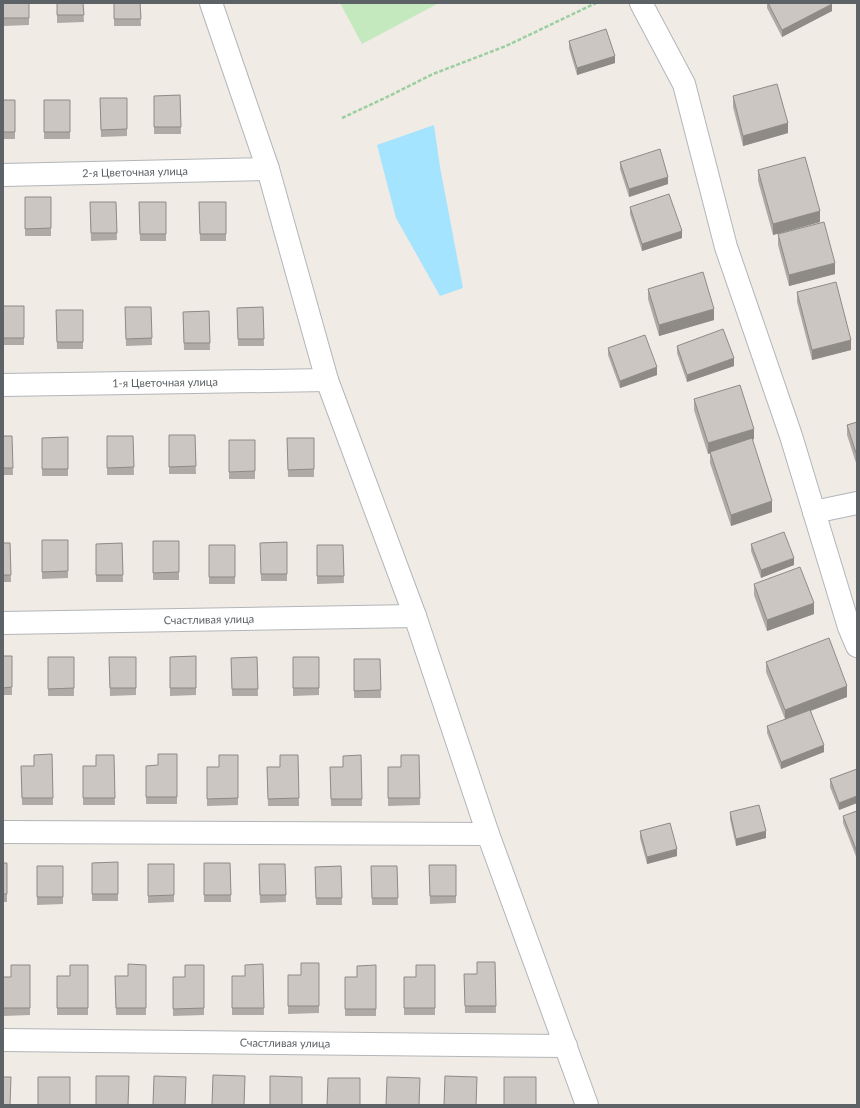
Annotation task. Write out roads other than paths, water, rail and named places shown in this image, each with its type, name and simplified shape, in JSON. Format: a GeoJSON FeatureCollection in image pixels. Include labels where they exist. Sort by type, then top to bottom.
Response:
{"type":"FeatureCollection","features":[{"type":"Feature","properties":{"kind":"street"},"geometry":{"type":"LineString","coordinates":[[211,3],[268,169],[328,380],[415,616],[488,834],[587,1105]]}},
{"type":"Feature","properties":{"kind":"street"},"geometry":{"type":"LineString","coordinates":[[641,3],[684,84],[726,247],[791,436],[849,627],[857,646]]}},
{"type":"Feature","properties":{"kind":"street","name":"2-я Цветочная улица"},"geometry":{"type":"LineString","coordinates":[[3,175],[268,169]]}},
{"type":"Feature","properties":{"kind":"street","name":"1-я Цветочная улица"},"geometry":{"type":"LineString","coordinates":[[3,385],[328,380]]}},
{"type":"Feature","properties":{"kind":"street"},"geometry":{"type":"LineString","coordinates":[[814,512],[857,503]]}},
{"type":"Feature","properties":{"kind":"street","name":"Счастливая улица"},"geometry":{"type":"LineString","coordinates":[[3,623],[415,616]]}},
{"type":"Feature","properties":{"kind":"street"},"geometry":{"type":"LineString","coordinates":[[3,832],[488,834]]}},
{"type":"Feature","properties":{"kind":"street","name":"Счастливая улица"},"geometry":{"type":"LineString","coordinates":[[3,1040],[566,1046]]}},
{"type":"Feature","properties":{"kind":"water"},"geometry":{"type":"Polygon","coordinates":[[[434,125],[440,167],[463,288],[440,296],[396,218],[377,145],[434,125]]]}}]}
